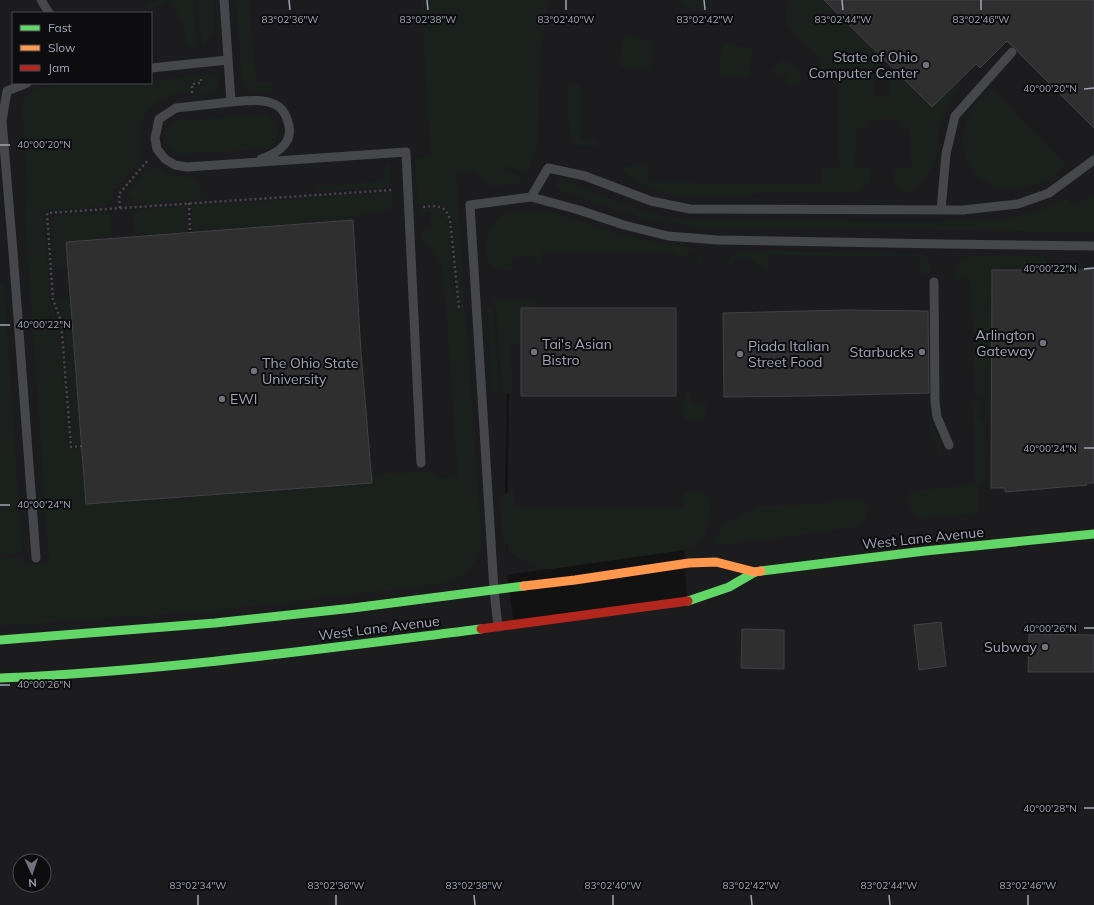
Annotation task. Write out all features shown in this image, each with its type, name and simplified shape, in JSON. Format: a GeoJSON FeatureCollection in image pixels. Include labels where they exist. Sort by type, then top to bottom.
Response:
{"type":"FeatureCollection","features":[{"type":"Feature","properties":{"kind":"main road","name":"West Lane Avenue"},"geometry":{"type":"LineString","coordinates":[[0,640],[215,623],[353,608],[575,580],[689,563],[716,562],[754,572],[1094,534]]}},
{"type":"Feature","properties":{"kind":"main road","name":"West Lane Avenue"},"geometry":{"type":"LineString","coordinates":[[0,678],[46,676],[222,661],[688,602],[729,587],[754,572]]}},
{"type":"Feature","properties":{"kind":"lane"},"geometry":{"type":"LineString","coordinates":[[41,0],[48,12]]}},
{"type":"Feature","properties":{"kind":"lane"},"geometry":{"type":"LineString","coordinates":[[224,0],[231,102]]}},
{"type":"Feature","properties":{"kind":"lane"},"geometry":{"type":"LineString","coordinates":[[941,210],[946,154],[954,116],[1012,52]]}},
{"type":"Feature","properties":{"kind":"lane"},"geometry":{"type":"LineString","coordinates":[[152,68],[228,60]]}},
{"type":"Feature","properties":{"kind":"lane"},"geometry":{"type":"LineString","coordinates":[[24,84],[7,90],[2,121],[36,558]]}},
{"type":"Feature","properties":{"kind":"lane"},"geometry":{"type":"LineString","coordinates":[[251,163],[268,157],[280,150],[288,140],[290,131],[289,122],[284,112],[277,106],[265,102],[247,101],[176,108],[159,120],[155,138],[157,149],[165,159],[175,165],[187,167],[251,163],[406,152],[421,463]]}},
{"type":"Feature","properties":{"kind":"lane"},"geometry":{"type":"LineString","coordinates":[[531,197],[548,168],[585,176],[651,201],[690,209],[963,210],[1018,204],[1049,193],[1094,160]]}},
{"type":"Feature","properties":{"kind":"lane"},"geometry":{"type":"LineString","coordinates":[[498,627],[494,590],[470,205],[531,197],[579,210],[624,225],[668,236],[725,240],[1094,246]]}},
{"type":"Feature","properties":{"kind":"lane"},"geometry":{"type":"LineString","coordinates":[[934,282],[935,402],[937,417],[949,445]]}},
{"type":"Feature","properties":{"kind":"path"},"geometry":{"type":"LineString","coordinates":[[82,446],[71,447],[61,321],[53,299],[47,213],[392,190]]}},
{"type":"Feature","properties":{"kind":"path"},"geometry":{"type":"LineString","coordinates":[[189,203],[190,232]]}},
{"type":"Feature","properties":{"kind":"path"},"geometry":{"type":"LineString","coordinates":[[418,207],[442,207],[448,212],[459,307],[464,306]]}},
{"type":"Feature","properties":{"kind":"shaded area","name":"The Ohio State University"},"geometry":{"type":"Polygon","coordinates":[[[0,0],[1094,0],[1094,905],[0,905],[0,0]],[[510,308],[505,482],[507,553],[510,308]],[[684,550],[507,575],[514,625],[687,602],[684,550]]]}},
{"type":"Feature","properties":{"kind":"shaded area"},"geometry":{"type":"Polygon","coordinates":[[[157,0],[168,0],[146,12],[137,12],[157,0]]]}},
{"type":"Feature","properties":{"kind":"shaded area"},"geometry":{"type":"Polygon","coordinates":[[[171,0],[193,0],[196,47],[187,46],[185,43],[184,24],[171,0]]]}},
{"type":"Feature","properties":{"kind":"shaded area"},"geometry":{"type":"Polygon","coordinates":[[[198,0],[213,0],[213,30],[211,35],[202,45],[201,41],[198,0]]]}},
{"type":"Feature","properties":{"kind":"shaded area"},"geometry":{"type":"Polygon","coordinates":[[[236,0],[249,0],[256,82],[272,82],[273,88],[271,91],[250,91],[242,82],[236,0]]]}},
{"type":"Feature","properties":{"kind":"shaded area"},"geometry":{"type":"Polygon","coordinates":[[[421,0],[548,0],[540,62],[538,142],[527,174],[506,166],[504,171],[524,178],[515,185],[495,186],[487,185],[482,181],[477,170],[456,172],[465,303],[460,304],[452,220],[449,212],[442,206],[423,206],[418,204],[415,158],[431,157],[421,0]]]}},
{"type":"Feature","properties":{"kind":"shaded area"},"geometry":{"type":"Polygon","coordinates":[[[682,0],[714,0],[711,11],[708,13],[683,6],[681,3],[682,0]]]}},
{"type":"Feature","properties":{"kind":"shaded area"},"geometry":{"type":"Polygon","coordinates":[[[790,0],[835,0],[830,6],[886,61],[874,74],[874,97],[889,97],[889,79],[897,73],[932,107],[958,81],[961,84],[948,106],[938,132],[935,162],[922,182],[908,193],[899,191],[895,183],[893,176],[895,171],[898,169],[911,168],[910,129],[901,128],[898,119],[867,119],[867,125],[863,128],[856,128],[855,168],[870,168],[871,173],[867,186],[857,193],[769,193],[722,197],[689,197],[665,193],[645,186],[628,176],[623,169],[625,166],[647,165],[648,182],[821,184],[821,171],[823,169],[839,168],[838,80],[825,80],[817,56],[794,33],[787,23],[786,18],[790,0]]]}},
{"type":"Feature","properties":{"kind":"shaded area"},"geometry":{"type":"Polygon","coordinates":[[[625,36],[650,40],[653,42],[651,66],[649,68],[621,67],[622,40],[625,36]]]}},
{"type":"Feature","properties":{"kind":"shaded area"},"geometry":{"type":"Polygon","coordinates":[[[725,44],[749,47],[752,49],[750,74],[748,76],[722,75],[719,73],[722,47],[725,44]]]}},
{"type":"Feature","properties":{"kind":"shaded area"},"geometry":{"type":"Polygon","coordinates":[[[783,60],[794,65],[799,70],[801,77],[800,84],[786,84],[787,75],[772,73],[772,70],[783,60]]]}},
{"type":"Feature","properties":{"kind":"shaded area"},"geometry":{"type":"Polygon","coordinates":[[[215,75],[219,77],[219,83],[215,91],[209,94],[195,96],[194,87],[204,86],[205,76],[215,75]]]}},
{"type":"Feature","properties":{"kind":"shaded area"},"geometry":{"type":"Polygon","coordinates":[[[198,76],[199,81],[190,82],[190,92],[164,98],[157,102],[146,114],[142,122],[140,132],[140,160],[112,193],[113,198],[108,201],[108,204],[105,204],[105,206],[44,211],[50,300],[59,322],[68,450],[82,449],[86,504],[372,483],[372,475],[427,471],[434,473],[439,478],[458,477],[443,269],[434,254],[422,242],[421,231],[431,229],[430,212],[419,213],[419,210],[437,208],[446,213],[448,218],[457,308],[465,308],[481,538],[479,553],[476,559],[472,566],[461,575],[440,584],[211,611],[0,626],[0,559],[23,557],[23,565],[49,563],[25,215],[28,188],[22,109],[24,100],[31,91],[43,87],[89,84],[152,84],[152,80],[198,76]]]}},
{"type":"Feature","properties":{"kind":"shaded area"},"geometry":{"type":"Polygon","coordinates":[[[570,84],[580,84],[581,139],[595,140],[599,143],[597,146],[575,146],[573,144],[569,122],[568,104],[568,88],[570,84]]]}},
{"type":"Feature","properties":{"kind":"shaded area"},"geometry":{"type":"Polygon","coordinates":[[[993,90],[1066,165],[1052,177],[1033,185],[1012,189],[996,188],[979,177],[967,162],[962,142],[967,120],[977,103],[993,90]]]}},
{"type":"Feature","properties":{"kind":"shaded area"},"geometry":{"type":"Polygon","coordinates":[[[261,115],[269,118],[276,124],[278,133],[275,142],[264,149],[180,154],[172,150],[166,141],[167,131],[170,126],[174,122],[180,120],[261,115]]]}},
{"type":"Feature","properties":{"kind":"shaded area"},"geometry":{"type":"Polygon","coordinates":[[[389,163],[390,187],[315,192],[315,186],[385,181],[385,166],[389,163]]]}},
{"type":"Feature","properties":{"kind":"shaded area"},"geometry":{"type":"Polygon","coordinates":[[[156,166],[173,176],[195,179],[200,184],[201,194],[208,193],[208,199],[137,204],[134,199],[132,200],[131,197],[129,197],[128,192],[147,168],[153,170],[156,166]]]}},
{"type":"Feature","properties":{"kind":"shaded area"},"geometry":{"type":"Polygon","coordinates":[[[560,179],[651,214],[688,220],[899,222],[988,221],[1021,216],[1042,210],[1067,198],[1071,204],[1094,195],[1094,232],[702,227],[663,222],[619,211],[558,189],[556,186],[557,181],[560,179]]]}},
{"type":"Feature","properties":{"kind":"shaded area"},"geometry":{"type":"Polygon","coordinates":[[[391,192],[392,207],[389,210],[353,216],[353,220],[193,232],[192,206],[391,192]]]}},
{"type":"Feature","properties":{"kind":"shaded area"},"geometry":{"type":"Polygon","coordinates":[[[186,206],[188,232],[134,236],[133,215],[138,212],[138,210],[186,206]]]}},
{"type":"Feature","properties":{"kind":"shaded area"},"geometry":{"type":"Polygon","coordinates":[[[535,211],[558,214],[612,232],[639,239],[689,247],[695,249],[700,254],[703,263],[698,268],[697,253],[693,250],[689,250],[689,254],[679,257],[671,252],[542,251],[541,266],[539,267],[537,266],[537,257],[515,257],[509,263],[516,269],[501,270],[493,267],[488,259],[486,245],[489,230],[493,224],[506,214],[535,211]]]}},
{"type":"Feature","properties":{"kind":"shaded area"},"geometry":{"type":"Polygon","coordinates":[[[106,212],[106,215],[111,217],[112,238],[66,242],[68,266],[53,267],[50,221],[53,221],[55,216],[106,212]]]}},
{"type":"Feature","properties":{"kind":"shaded area"},"geometry":{"type":"Polygon","coordinates":[[[739,250],[919,254],[928,259],[931,269],[927,274],[922,275],[920,273],[920,257],[769,255],[768,270],[765,270],[748,257],[736,258],[731,265],[737,271],[730,267],[729,261],[732,255],[739,250]]]}},
{"type":"Feature","properties":{"kind":"shaded area"},"geometry":{"type":"Polygon","coordinates":[[[969,256],[1042,256],[1045,258],[1046,267],[1094,268],[1094,270],[992,270],[991,417],[985,416],[985,397],[974,395],[972,289],[967,276],[957,282],[955,275],[956,268],[960,261],[969,256]]]}},
{"type":"Feature","properties":{"kind":"shaded area"},"geometry":{"type":"Polygon","coordinates":[[[0,285],[4,285],[22,552],[0,554],[0,285]]]}},
{"type":"Feature","properties":{"kind":"shaded area"},"geometry":{"type":"Polygon","coordinates":[[[70,298],[82,444],[73,444],[64,321],[56,299],[70,298]]]}},
{"type":"Feature","properties":{"kind":"shaded area"},"geometry":{"type":"Polygon","coordinates":[[[493,299],[535,300],[535,308],[521,308],[521,343],[511,343],[512,394],[502,394],[496,303],[489,302],[493,299]]]}},
{"type":"Feature","properties":{"kind":"shaded area"},"geometry":{"type":"Polygon","coordinates":[[[493,307],[499,393],[493,393],[487,308],[493,307]]]}},
{"type":"Feature","properties":{"kind":"shaded area"},"geometry":{"type":"Polygon","coordinates":[[[685,391],[691,392],[691,403],[706,403],[705,417],[697,420],[684,419],[685,391]]]}},
{"type":"Feature","properties":{"kind":"shaded area"},"geometry":{"type":"Polygon","coordinates":[[[979,401],[980,419],[984,423],[985,483],[979,484],[979,513],[925,519],[916,516],[911,511],[908,503],[909,494],[912,491],[975,485],[973,402],[979,401]]]}},
{"type":"Feature","properties":{"kind":"shaded area"},"geometry":{"type":"Polygon","coordinates":[[[931,422],[940,440],[941,457],[938,458],[937,443],[928,424],[931,422]]]}},
{"type":"Feature","properties":{"kind":"shaded area"},"geometry":{"type":"Polygon","coordinates":[[[514,490],[515,506],[684,507],[685,493],[691,491],[702,492],[707,494],[709,499],[709,520],[704,539],[696,546],[684,550],[551,569],[536,567],[523,561],[511,552],[504,539],[501,524],[500,498],[504,494],[514,490]]]}},
{"type":"Feature","properties":{"kind":"shaded area"},"geometry":{"type":"Polygon","coordinates":[[[859,499],[863,500],[867,505],[867,514],[864,521],[854,528],[716,546],[714,544],[723,522],[729,521],[746,511],[758,510],[758,506],[802,505],[859,499]]]}},
{"type":"Feature","properties":{"kind":"building","name":"State of Ohio Computer Center"},"geometry":{"type":"Polygon","coordinates":[[[824,0],[1094,0],[1094,128],[1018,52],[1016,48],[1007,41],[980,68],[976,64],[932,107],[824,0]]]}},
{"type":"Feature","properties":{"kind":"building","name":"EWI"},"geometry":{"type":"Polygon","coordinates":[[[353,220],[361,353],[372,483],[86,504],[66,242],[353,220]]]}},
{"type":"Feature","properties":{"kind":"building","name":"Arlington Gateway"},"geometry":{"type":"Polygon","coordinates":[[[992,270],[1094,270],[1094,483],[1086,483],[1087,485],[1005,492],[1005,488],[991,488],[992,270]]]}},
{"type":"Feature","properties":{"kind":"building"},"geometry":{"type":"Polygon","coordinates":[[[521,308],[676,308],[676,396],[521,396],[521,308]]]}},
{"type":"Feature","properties":{"kind":"building"},"geometry":{"type":"Polygon","coordinates":[[[847,310],[928,311],[929,393],[724,397],[723,313],[847,310]]]}},
{"type":"Feature","properties":{"kind":"building"},"geometry":{"type":"Polygon","coordinates":[[[941,622],[946,666],[919,670],[914,625],[941,622]]]}},
{"type":"Feature","properties":{"kind":"building"},"geometry":{"type":"Polygon","coordinates":[[[742,629],[784,630],[784,669],[741,668],[742,629]]]}},
{"type":"Feature","properties":{"kind":"building"},"geometry":{"type":"Polygon","coordinates":[[[1029,634],[1094,635],[1094,672],[1028,672],[1029,634]]]}},
{"type":"Feature","properties":{"kind":"traffic: fast"},"geometry":{"type":"LineString","coordinates":[[761,571],[925,551],[1094,534]]}},
{"type":"Feature","properties":{"kind":"traffic: fast"},"geometry":{"type":"LineString","coordinates":[[688,601],[729,587],[755,572]]}},
{"type":"Feature","properties":{"kind":"traffic: fast"},"geometry":{"type":"LineString","coordinates":[[0,640],[215,623],[353,608],[524,586]]}},
{"type":"Feature","properties":{"kind":"traffic: fast"},"geometry":{"type":"LineString","coordinates":[[0,678],[60,675],[181,665],[481,629]]}},
{"type":"Feature","properties":{"kind":"traffic: slow"},"geometry":{"type":"LineString","coordinates":[[524,586],[689,563],[716,562],[755,572],[761,571]]}},
{"type":"Feature","properties":{"kind":"traffic: jam"},"geometry":{"type":"LineString","coordinates":[[481,629],[688,601]]}},
{"type":"Feature","properties":{"kind":"place","name":"State of Ohio Computer Center"},"geometry":{"type":"Point","coordinates":[926,65]}},
{"type":"Feature","properties":{"kind":"place","name":"Arlington Gateway"},"geometry":{"type":"Point","coordinates":[1043,343]}},
{"type":"Feature","properties":{"kind":"place","name":"Tai's Asian Bistro"},"geometry":{"type":"Point","coordinates":[534,352]}},
{"type":"Feature","properties":{"kind":"place","name":"Starbucks"},"geometry":{"type":"Point","coordinates":[922,352]}},
{"type":"Feature","properties":{"kind":"place","name":"Piada Italian Street Food"},"geometry":{"type":"Point","coordinates":[740,354]}},
{"type":"Feature","properties":{"kind":"place","name":"The Ohio State University"},"geometry":{"type":"Point","coordinates":[254,371]}},
{"type":"Feature","properties":{"kind":"place","name":"EWI"},"geometry":{"type":"Point","coordinates":[222,399]}},
{"type":"Feature","properties":{"kind":"place","name":"Subway"},"geometry":{"type":"Point","coordinates":[1045,647]}}]}
